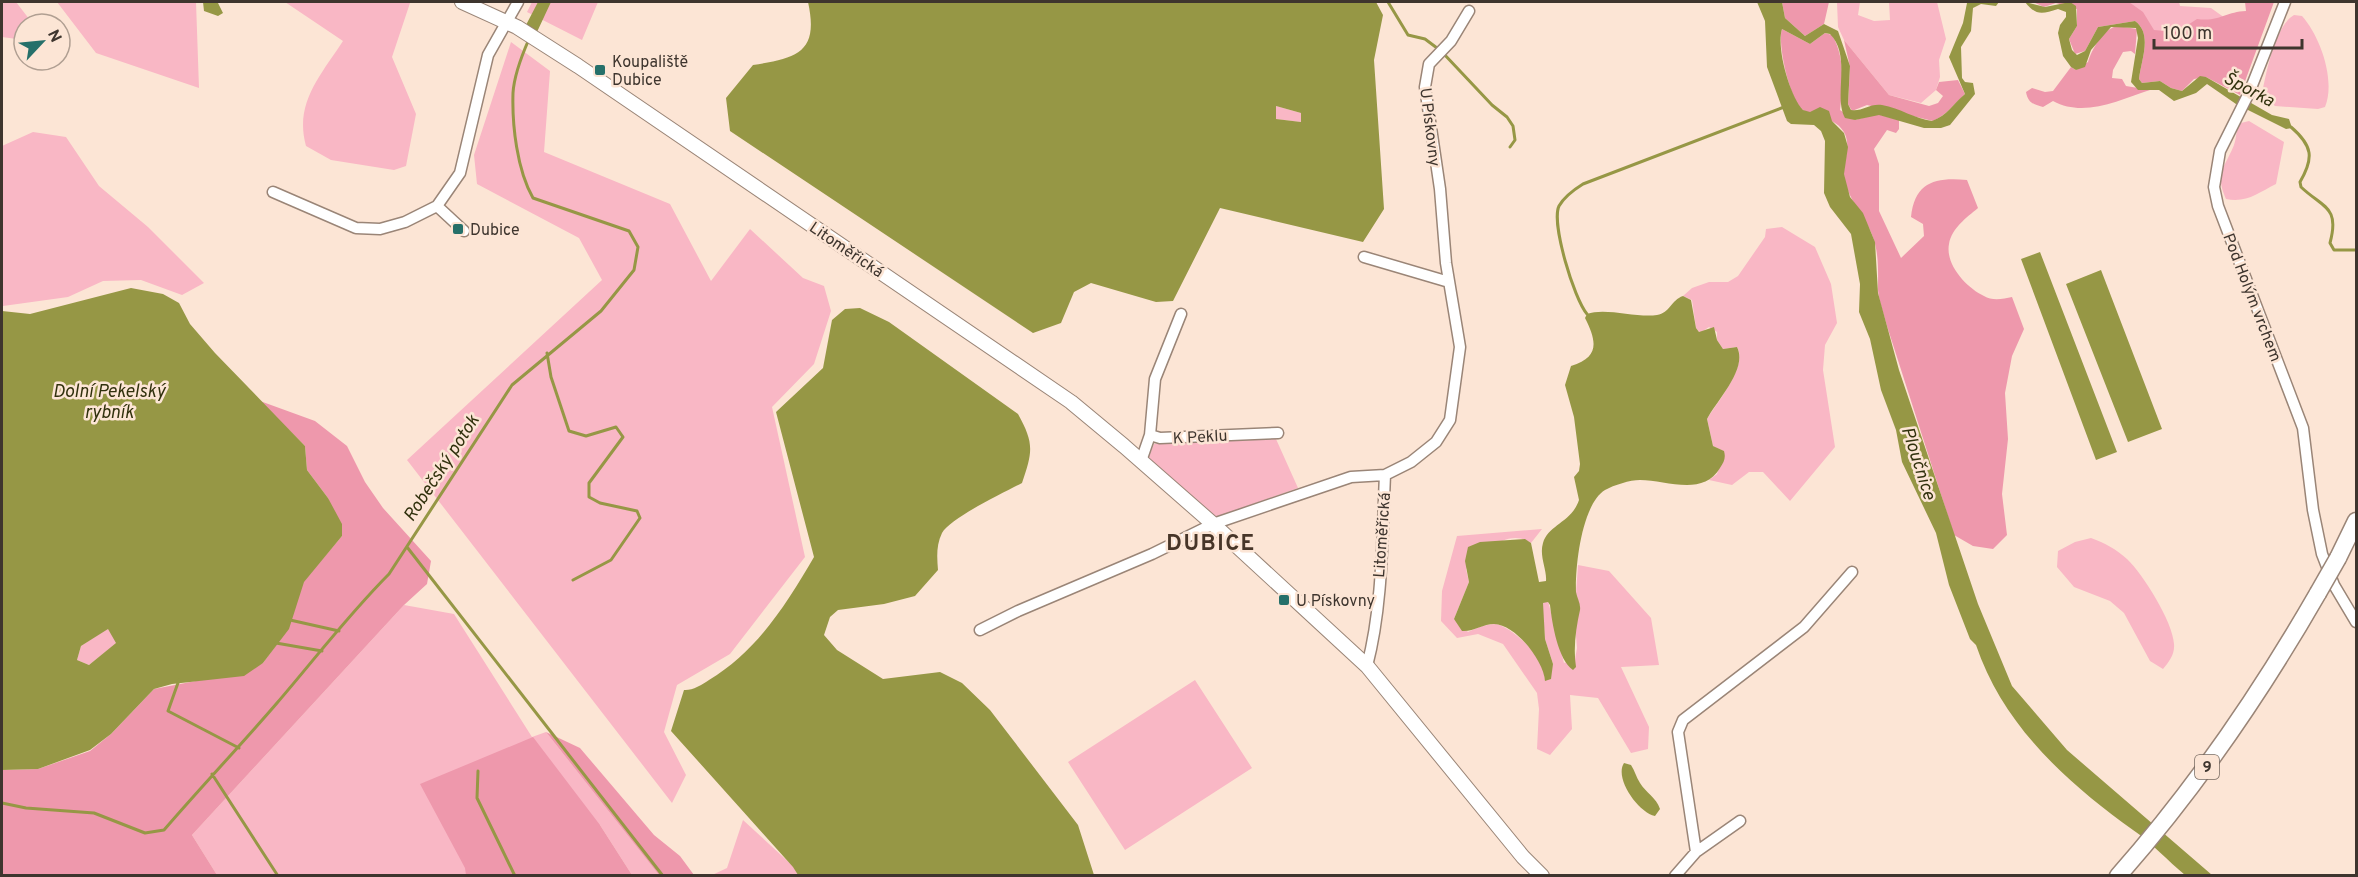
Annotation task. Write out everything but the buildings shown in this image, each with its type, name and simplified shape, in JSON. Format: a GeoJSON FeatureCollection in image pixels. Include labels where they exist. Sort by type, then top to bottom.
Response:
{"type":"FeatureCollection","features":[{"type":"Feature","properties":{"kind":"main road","name":"9"},"geometry":{"type":"LineString","coordinates":[[2118,876],[2218,753],[2285,650],[2356,521]]}},
{"type":"Feature","properties":{"kind":"street","name":"Litoměřická"},"geometry":{"type":"LineString","coordinates":[[462,2],[512,25],[544,44],[1071,402],[1213,524],[1367,666],[1523,857],[1542,876]]}},
{"type":"Feature","properties":{"kind":"street"},"geometry":{"type":"LineString","coordinates":[[273,192],[356,228],[380,229],[437,206],[460,173],[488,55],[512,25],[518,2]]}},
{"type":"Feature","properties":{"kind":"street","name":"Pod Holým vrchem"},"geometry":{"type":"LineString","coordinates":[[2285,2],[2217,164],[2214,187],[2218,206],[2303,428],[2312,501],[2322,554],[2334,585],[2356,622]]}},
{"type":"Feature","properties":{"kind":"street","name":"U Pískovny"},"geometry":{"type":"LineString","coordinates":[[1385,476],[1411,462],[1436,442],[1450,420],[1460,347],[1449,282],[1440,189],[1425,87],[1429,64],[1451,41],[1468,10]]}},
{"type":"Feature","properties":{"kind":"street"},"geometry":{"type":"LineString","coordinates":[[437,206],[464,231]]}},
{"type":"Feature","properties":{"kind":"street"},"geometry":{"type":"LineString","coordinates":[[1364,257],[1449,282]]}},
{"type":"Feature","properties":{"kind":"street"},"geometry":{"type":"LineString","coordinates":[[1150,435],[1155,379],[1181,314]]}},
{"type":"Feature","properties":{"kind":"street","name":"K Peklu"},"geometry":{"type":"LineString","coordinates":[[1141,461],[1150,435],[1160,438],[1278,433]]}},
{"type":"Feature","properties":{"kind":"street","name":"Litoměřická"},"geometry":{"type":"LineString","coordinates":[[980,630],[1018,610],[1152,554],[1213,524],[1351,477],[1385,476],[1382,549],[1372,649],[1367,666]]}},
{"type":"Feature","properties":{"kind":"street"},"geometry":{"type":"LineString","coordinates":[[1696,852],[1677,732],[1683,720],[1804,627],[1852,572]]}},
{"type":"Feature","properties":{"kind":"street"},"geometry":{"type":"LineString","coordinates":[[1675,876],[1696,852],[1740,821]]}},
{"type":"Feature","properties":{"kind":"shaded area"},"geometry":{"type":"Polygon","coordinates":[[[2,2],[16,2],[24,12],[12,12],[12,38],[2,37],[2,2]]]}},
{"type":"Feature","properties":{"kind":"shaded area"},"geometry":{"type":"Polygon","coordinates":[[[57,2],[196,2],[199,88],[96,53],[72,22],[72,12],[65,12],[57,2]]]}},
{"type":"Feature","properties":{"kind":"shaded area"},"geometry":{"type":"Polygon","coordinates":[[[285,2],[410,3],[392,57],[416,114],[406,166],[394,170],[331,160],[306,146],[303,131],[307,103],[318,78],[343,41],[285,2]]]}},
{"type":"Feature","properties":{"kind":"shaded area"},"geometry":{"type":"Polygon","coordinates":[[[532,2],[598,2],[582,40],[527,12],[532,2]]]}},
{"type":"Feature","properties":{"kind":"shaded area"},"geometry":{"type":"Polygon","coordinates":[[[1782,2],[1829,2],[1824,24],[1805,36],[1785,18],[1782,2]]]}},
{"type":"Feature","properties":{"kind":"shaded area"},"geometry":{"type":"Polygon","coordinates":[[[1837,2],[1860,2],[1858,15],[1874,21],[1890,20],[1889,2],[1937,2],[1946,39],[1939,60],[1940,77],[1936,90],[1921,103],[1889,95],[1844,40],[1838,27],[1837,2]]]}},
{"type":"Feature","properties":{"kind":"shaded area"},"geometry":{"type":"Polygon","coordinates":[[[2033,2],[2129,2],[2143,12],[2154,30],[2177,32],[2197,19],[2205,20],[2246,11],[2245,2],[2274,2],[2240,95],[2206,77],[2194,79],[2182,91],[2171,88],[2160,81],[2142,83],[2139,79],[2145,40],[2144,33],[2135,21],[2098,27],[2085,51],[2075,54],[2069,39],[2077,26],[2077,9],[2056,3],[2044,7],[2033,2]]]}},
{"type":"Feature","properties":{"kind":"shaded area"},"geometry":{"type":"Polygon","coordinates":[[[2130,2],[2179,2],[2180,6],[2211,8],[2225,18],[2168,49],[2137,18],[2130,2]]]}},
{"type":"Feature","properties":{"kind":"shaded area"},"geometry":{"type":"Polygon","coordinates":[[[2294,15],[2302,16],[2320,46],[2329,84],[2325,107],[2318,109],[2275,106],[2262,94],[2277,39],[2287,21],[2294,15]]]}},
{"type":"Feature","properties":{"kind":"shaded area"},"geometry":{"type":"Polygon","coordinates":[[[2117,26],[2137,29],[2135,54],[2131,51],[2123,52],[2113,70],[2112,78],[2122,79],[2126,86],[2150,90],[2089,108],[2065,106],[2053,101],[2043,107],[2030,101],[2026,92],[2032,88],[2045,92],[2053,91],[2071,67],[2076,70],[2088,62],[2092,51],[2103,35],[2117,26]]]}},
{"type":"Feature","properties":{"kind":"shaded area"},"geometry":{"type":"Polygon","coordinates":[[[1782,29],[1810,44],[1825,33],[1832,35],[1841,62],[1840,110],[1855,120],[1877,114],[1899,120],[1899,129],[1896,133],[1887,130],[1874,149],[1879,164],[1879,211],[1901,258],[1924,236],[1923,224],[1911,217],[1913,205],[1922,189],[1936,181],[1967,180],[1978,208],[1953,233],[1949,244],[1950,260],[1964,282],[1987,298],[2012,297],[2024,329],[2012,356],[2005,393],[2008,439],[2002,494],[2007,535],[1993,549],[1973,546],[1954,535],[1880,304],[1876,246],[1846,184],[1844,170],[1847,139],[1836,124],[1808,113],[1798,105],[1786,72],[1781,46],[1782,29]]]}},
{"type":"Feature","properties":{"kind":"shaded area"},"geometry":{"type":"Polygon","coordinates":[[[1844,40],[1889,95],[1929,106],[1938,103],[1943,96],[1936,90],[1939,82],[1958,80],[1965,94],[1947,112],[1933,121],[1867,105],[1852,111],[1848,104],[1850,67],[1844,40]]]}},
{"type":"Feature","properties":{"kind":"shaded area"},"geometry":{"type":"Polygon","coordinates":[[[511,42],[550,71],[544,152],[670,204],[711,281],[750,229],[803,278],[824,286],[831,311],[814,364],[772,407],[805,557],[730,654],[677,685],[664,732],[686,775],[672,803],[407,460],[602,280],[579,238],[477,184],[474,155],[511,42]]]}},
{"type":"Feature","properties":{"kind":"shaded area"},"geometry":{"type":"Polygon","coordinates":[[[1276,106],[1301,113],[1301,122],[1275,119],[1276,106]]]}},
{"type":"Feature","properties":{"kind":"shaded area"},"geometry":{"type":"Polygon","coordinates":[[[2249,121],[2284,142],[2276,184],[2258,194],[2240,200],[2226,199],[2221,182],[2222,170],[2234,145],[2239,126],[2249,121]]]}},
{"type":"Feature","properties":{"kind":"shaded area"},"geometry":{"type":"Polygon","coordinates":[[[33,132],[66,137],[99,186],[148,227],[204,283],[182,295],[141,280],[103,281],[68,297],[3,306],[2,146],[33,132]]]}},
{"type":"Feature","properties":{"kind":"shaded area"},"geometry":{"type":"Polygon","coordinates":[[[1782,227],[1815,247],[1831,284],[1837,323],[1825,345],[1823,370],[1835,447],[1790,501],[1763,472],[1749,472],[1732,485],[1709,480],[1717,474],[1723,451],[1713,446],[1707,419],[1735,374],[1739,355],[1737,347],[1723,349],[1717,340],[1717,332],[1709,327],[1700,333],[1696,328],[1692,300],[1683,296],[1692,288],[1709,282],[1728,282],[1738,276],[1765,237],[1766,229],[1782,227]]]}},
{"type":"Feature","properties":{"kind":"shaded area"},"geometry":{"type":"Polygon","coordinates":[[[260,401],[315,421],[347,446],[365,482],[383,508],[431,561],[427,584],[404,605],[192,835],[217,875],[2,876],[2,770],[38,769],[90,751],[111,734],[154,689],[206,679],[263,663],[288,629],[303,582],[342,536],[328,498],[307,470],[305,446],[260,401]]]}},
{"type":"Feature","properties":{"kind":"shaded area"},"geometry":{"type":"Polygon","coordinates":[[[1276,439],[1298,488],[1216,517],[1148,459],[1154,444],[1276,439]]]}},
{"type":"Feature","properties":{"kind":"shaded area"},"geometry":{"type":"Polygon","coordinates":[[[1542,529],[1531,543],[1513,538],[1496,544],[1466,569],[1469,582],[1454,619],[1468,632],[1481,626],[1495,624],[1510,631],[1536,655],[1545,672],[1544,679],[1553,664],[1545,639],[1542,603],[1548,601],[1564,663],[1575,659],[1577,648],[1575,624],[1580,607],[1576,594],[1578,565],[1609,571],[1651,618],[1659,665],[1621,667],[1649,727],[1648,749],[1631,753],[1598,698],[1570,695],[1572,729],[1550,755],[1537,749],[1539,709],[1537,693],[1503,644],[1478,634],[1457,638],[1441,621],[1442,591],[1457,536],[1542,529]]]}},
{"type":"Feature","properties":{"kind":"shaded area"},"geometry":{"type":"Polygon","coordinates":[[[2091,538],[2119,552],[2134,566],[2163,611],[2174,648],[2173,654],[2163,669],[2150,661],[2124,613],[2110,601],[2074,587],[2057,567],[2058,551],[2075,542],[2091,538]]]}},
{"type":"Feature","properties":{"kind":"shaded area"},"geometry":{"type":"Polygon","coordinates":[[[404,605],[454,614],[532,737],[546,732],[659,875],[632,875],[600,825],[466,868],[466,875],[217,875],[192,835],[404,605]]]}},
{"type":"Feature","properties":{"kind":"shaded area"},"geometry":{"type":"Polygon","coordinates":[[[108,628],[117,643],[89,665],[77,660],[81,646],[108,628]]]}},
{"type":"Feature","properties":{"kind":"shaded area"},"geometry":{"type":"Polygon","coordinates":[[[1195,680],[1252,768],[1125,850],[1068,762],[1195,680]]]}},
{"type":"Feature","properties":{"kind":"shaded area"},"geometry":{"type":"Polygon","coordinates":[[[546,732],[580,748],[654,835],[680,856],[694,875],[659,875],[546,732]]]}},
{"type":"Feature","properties":{"kind":"shaded area"},"geometry":{"type":"Polygon","coordinates":[[[533,737],[600,825],[632,875],[466,875],[465,868],[420,784],[533,737]]]}},
{"type":"Feature","properties":{"kind":"shaded area"},"geometry":{"type":"Polygon","coordinates":[[[743,820],[794,867],[798,875],[710,876],[727,868],[743,820]]]}},
{"type":"Feature","properties":{"kind":"water"},"geometry":{"type":"Polygon","coordinates":[[[203,2],[218,3],[223,13],[218,16],[204,11],[203,2]]]}},
{"type":"Feature","properties":{"kind":"water"},"geometry":{"type":"Polygon","coordinates":[[[538,2],[551,2],[537,32],[526,25],[538,2]]]}},
{"type":"Feature","properties":{"kind":"water"},"geometry":{"type":"Polygon","coordinates":[[[808,2],[1376,2],[1383,15],[1374,60],[1384,209],[1363,242],[1220,208],[1173,301],[1156,302],[1091,283],[1074,292],[1061,323],[1033,333],[730,131],[726,98],[753,65],[782,59],[802,50],[810,32],[811,19],[808,2]],[[1276,106],[1276,119],[1301,122],[1301,113],[1276,106]]]}},
{"type":"Feature","properties":{"kind":"water","name":"Ploučnice"},"geometry":{"type":"Polygon","coordinates":[[[1757,2],[1782,2],[1785,18],[1805,36],[1824,24],[1838,31],[1850,66],[1848,104],[1851,110],[1882,105],[1932,121],[1938,119],[1965,94],[1949,57],[1963,23],[1967,3],[1999,2],[1996,6],[1981,4],[1973,8],[1971,31],[1961,47],[1962,78],[1965,82],[1973,83],[1975,94],[1950,125],[1941,128],[1924,128],[1879,115],[1855,120],[1845,118],[1841,99],[1840,53],[1830,34],[1825,33],[1810,44],[1782,29],[1781,48],[1785,71],[1793,94],[1803,110],[1810,112],[1820,107],[1829,111],[1832,121],[1844,133],[1848,147],[1844,174],[1850,197],[1863,213],[1875,242],[1878,293],[1899,370],[1978,604],[2012,686],[2067,750],[2212,875],[2185,875],[2147,841],[2108,812],[2040,750],[2002,701],[1976,645],[1970,639],[1949,585],[1936,533],[1902,462],[1896,430],[1881,390],[1870,339],[1859,312],[1860,284],[1851,234],[1830,207],[1824,193],[1825,141],[1821,131],[1814,125],[1791,124],[1787,121],[1767,67],[1765,21],[1757,2]]]}},
{"type":"Feature","properties":{"kind":"water"},"geometry":{"type":"Polygon","coordinates":[[[2025,2],[2045,7],[2070,2],[2076,6],[2077,26],[2069,39],[2072,50],[2077,55],[2085,51],[2098,27],[2135,21],[2144,33],[2145,40],[2139,79],[2142,83],[2160,81],[2171,88],[2182,91],[2200,76],[2206,77],[2272,115],[2289,119],[2292,128],[2286,129],[2236,104],[2207,84],[2196,93],[2174,101],[2159,90],[2138,90],[2131,82],[2138,38],[2136,28],[2111,27],[2091,50],[2085,67],[2076,70],[2063,56],[2058,33],[2066,12],[2058,9],[2040,13],[2025,2]]]}},
{"type":"Feature","properties":{"kind":"water"},"geometry":{"type":"Polygon","coordinates":[[[2040,252],[2117,452],[2096,460],[2021,259],[2040,252]]]}},
{"type":"Feature","properties":{"kind":"water"},"geometry":{"type":"Polygon","coordinates":[[[2101,270],[2162,429],[2128,442],[2066,284],[2101,270]]]}},
{"type":"Feature","properties":{"kind":"water","name":"Dolní Pekelský rybník"},"geometry":{"type":"Polygon","coordinates":[[[131,288],[163,294],[179,303],[190,324],[215,353],[305,446],[307,470],[328,498],[342,524],[342,536],[304,582],[289,629],[263,663],[244,676],[172,684],[154,689],[111,734],[90,750],[38,769],[2,770],[2,311],[30,314],[131,288]],[[108,629],[81,646],[77,660],[89,665],[116,643],[108,629]]]}},
{"type":"Feature","properties":{"kind":"water"},"geometry":{"type":"Polygon","coordinates":[[[1683,296],[1691,300],[1696,328],[1699,332],[1714,327],[1717,340],[1723,349],[1737,347],[1739,356],[1735,374],[1707,419],[1713,446],[1724,451],[1724,462],[1713,477],[1694,485],[1636,480],[1609,488],[1597,497],[1585,522],[1577,567],[1576,592],[1580,608],[1575,638],[1576,667],[1573,670],[1563,658],[1552,621],[1550,605],[1548,602],[1543,603],[1545,639],[1553,664],[1551,679],[1545,681],[1540,664],[1528,646],[1512,631],[1494,624],[1462,631],[1454,619],[1469,582],[1465,561],[1468,547],[1480,542],[1525,539],[1531,543],[1539,582],[1546,581],[1543,543],[1550,532],[1571,513],[1579,500],[1574,477],[1579,471],[1580,464],[1574,417],[1565,385],[1571,366],[1581,362],[1592,353],[1592,334],[1585,318],[1587,314],[1594,312],[1657,315],[1665,312],[1683,296]]]}},
{"type":"Feature","properties":{"kind":"water"},"geometry":{"type":"Polygon","coordinates":[[[860,308],[889,322],[1018,414],[1027,433],[1030,455],[1022,483],[966,513],[942,533],[937,556],[938,570],[915,596],[884,604],[838,610],[830,617],[824,635],[837,650],[883,679],[940,672],[962,683],[990,710],[1078,825],[1094,875],[798,875],[671,731],[684,690],[700,686],[726,668],[756,641],[793,592],[814,557],[776,412],[823,368],[832,320],[845,309],[860,308]]]}},
{"type":"Feature","properties":{"kind":"water"},"geometry":{"type":"Polygon","coordinates":[[[1624,763],[1631,765],[1640,783],[1658,805],[1660,809],[1655,816],[1642,808],[1629,794],[1622,777],[1624,763]]]}},
{"type":"Feature","properties":{"kind":"waterway"},"geometry":{"type":"LineString","coordinates":[[1388,2],[1408,35],[1425,39],[1437,48]]}},
{"type":"Feature","properties":{"kind":"waterway","name":"Robečský potok"},"geometry":{"type":"LineString","coordinates":[[2,803],[26,808],[94,813],[145,833],[164,830],[389,574],[512,385],[601,311],[634,270],[638,247],[629,231],[533,198],[519,161],[513,119],[514,86],[529,39]]}},
{"type":"Feature","properties":{"kind":"waterway"},"geometry":{"type":"LineString","coordinates":[[1443,53],[1492,105],[1507,117],[1513,126],[1515,140],[1510,147]]}},
{"type":"Feature","properties":{"kind":"waterway"},"geometry":{"type":"LineString","coordinates":[[1587,314],[1570,278],[1561,244],[1557,215],[1564,199],[1583,184],[1784,107]]}},
{"type":"Feature","properties":{"kind":"waterway","name":"Šporka"},"geometry":{"type":"LineString","coordinates":[[2291,127],[2304,140],[2309,153],[2308,166],[2300,182],[2301,187],[2328,209],[2331,215],[2333,231],[2330,243],[2334,250],[2356,250]]}},
{"type":"Feature","properties":{"kind":"waterway"},"geometry":{"type":"LineString","coordinates":[[547,353],[551,377],[569,431],[586,436],[616,427],[623,437],[589,483],[589,497],[600,503],[637,511],[640,518],[611,560],[573,580]]}},
{"type":"Feature","properties":{"kind":"waterway"},"geometry":{"type":"LineString","coordinates":[[407,547],[663,876]]}},
{"type":"Feature","properties":{"kind":"waterway"},"geometry":{"type":"LineString","coordinates":[[290,620],[339,631]]}},
{"type":"Feature","properties":{"kind":"waterway"},"geometry":{"type":"LineString","coordinates":[[276,643],[322,651]]}},
{"type":"Feature","properties":{"kind":"waterway"},"geometry":{"type":"LineString","coordinates":[[179,680],[168,711],[239,748]]}},
{"type":"Feature","properties":{"kind":"waterway"},"geometry":{"type":"LineString","coordinates":[[478,771],[477,798],[515,876]]}},
{"type":"Feature","properties":{"kind":"waterway"},"geometry":{"type":"LineString","coordinates":[[212,774],[278,876]]}},
{"type":"Feature","properties":{"kind":"place","name":"Koupaliště Dubice"},"geometry":{"type":"Point","coordinates":[600,70]}},
{"type":"Feature","properties":{"kind":"place","name":"Dubice"},"geometry":{"type":"Point","coordinates":[458,229]}},
{"type":"Feature","properties":{"kind":"place","name":"U Pískovny"},"geometry":{"type":"Point","coordinates":[1284,600]}},
{"type":"Feature","properties":{"kind":"district","name":"DUBICE"},"geometry":{"type":"Point","coordinates":[1211,542]}}]}
